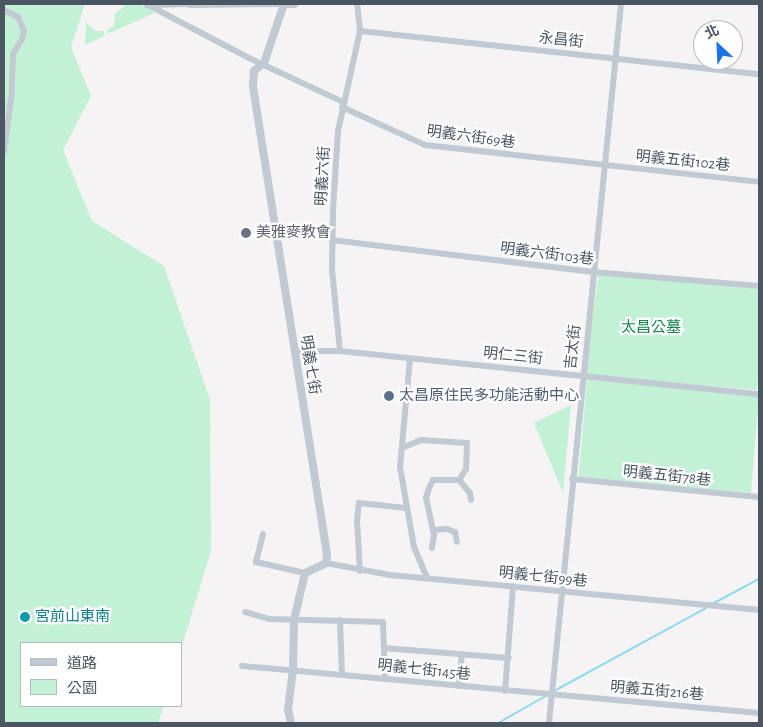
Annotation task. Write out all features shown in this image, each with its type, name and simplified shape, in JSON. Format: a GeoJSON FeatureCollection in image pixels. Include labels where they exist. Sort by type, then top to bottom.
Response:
{"type":"FeatureCollection","features":[{"type":"Feature","properties":{"kind":"street"},"geometry":{"type":"LineString","coordinates":[[147,4],[294,4]]}},
{"type":"Feature","properties":{"kind":"street","name":"明義六街69巷"},"geometry":{"type":"LineString","coordinates":[[147,4],[249,58],[264,63],[425,145],[604,166]]}},
{"type":"Feature","properties":{"kind":"street","name":"明義七街"},"geometry":{"type":"LineString","coordinates":[[284,4],[264,63],[254,71],[253,85],[327,554],[326,563]]}},
{"type":"Feature","properties":{"kind":"street","name":"明義六街"},"geometry":{"type":"LineString","coordinates":[[340,351],[332,269],[332,240],[338,131],[360,31],[357,4]]}},
{"type":"Feature","properties":{"kind":"street","name":"吉太街"},"geometry":{"type":"LineString","coordinates":[[549,723],[582,376],[621,4]]}},
{"type":"Feature","properties":{"kind":"street"},"geometry":{"type":"LineString","coordinates":[[4,10],[18,16],[24,31],[22,39],[13,54],[12,91],[4,151]]}},
{"type":"Feature","properties":{"kind":"street","name":"永昌街"},"geometry":{"type":"LineString","coordinates":[[360,31],[759,74]]}},
{"type":"Feature","properties":{"kind":"street","name":"明義五街102巷"},"geometry":{"type":"LineString","coordinates":[[604,166],[759,182]]}},
{"type":"Feature","properties":{"kind":"street","name":"明義六街103巷"},"geometry":{"type":"LineString","coordinates":[[332,240],[593,272],[759,286]]}},
{"type":"Feature","properties":{"kind":"street","name":"明仁三街"},"geometry":{"type":"LineString","coordinates":[[294,350],[340,351],[759,394]]}},
{"type":"Feature","properties":{"kind":"street"},"geometry":{"type":"LineString","coordinates":[[410,359],[400,467],[414,547],[427,578]]}},
{"type":"Feature","properties":{"kind":"street"},"geometry":{"type":"LineString","coordinates":[[402,448],[421,440],[467,443],[466,469],[460,480]]}},
{"type":"Feature","properties":{"kind":"street","name":"明義五街78巷"},"geometry":{"type":"LineString","coordinates":[[572,479],[759,497]]}},
{"type":"Feature","properties":{"kind":"street"},"geometry":{"type":"LineString","coordinates":[[432,548],[433,530],[426,498],[433,480],[460,480]]}},
{"type":"Feature","properties":{"kind":"street"},"geometry":{"type":"LineString","coordinates":[[460,480],[470,493],[471,500]]}},
{"type":"Feature","properties":{"kind":"street"},"geometry":{"type":"LineString","coordinates":[[360,571],[359,503],[406,508]]}},
{"type":"Feature","properties":{"kind":"street"},"geometry":{"type":"LineString","coordinates":[[433,530],[447,529],[455,532],[457,542]]}},
{"type":"Feature","properties":{"kind":"street"},"geometry":{"type":"LineString","coordinates":[[264,534],[256,562],[305,574],[326,563]]}},
{"type":"Feature","properties":{"kind":"street","name":"明義七街99巷"},"geometry":{"type":"LineString","coordinates":[[326,563],[360,571],[759,610]]}},
{"type":"Feature","properties":{"kind":"street"},"geometry":{"type":"LineString","coordinates":[[291,723],[288,710],[293,669],[294,620],[305,574]]}},
{"type":"Feature","properties":{"kind":"street"},"geometry":{"type":"LineString","coordinates":[[505,691],[514,586]]}},
{"type":"Feature","properties":{"kind":"street"},"geometry":{"type":"LineString","coordinates":[[244,612],[269,619],[383,622],[385,679]]}},
{"type":"Feature","properties":{"kind":"street"},"geometry":{"type":"LineString","coordinates":[[340,620],[342,674]]}},
{"type":"Feature","properties":{"kind":"street"},"geometry":{"type":"LineString","coordinates":[[384,648],[509,658]]}},
{"type":"Feature","properties":{"kind":"street"},"geometry":{"type":"LineString","coordinates":[[459,686],[462,654]]}},
{"type":"Feature","properties":{"kind":"street","name":"明義七街145巷"},"geometry":{"type":"LineString","coordinates":[[242,666],[293,669],[505,691],[553,694]]}},
{"type":"Feature","properties":{"kind":"street","name":"明義五街216巷"},"geometry":{"type":"LineString","coordinates":[[553,694],[759,713]]}},
{"type":"Feature","properties":{"kind":"green space"},"geometry":{"type":"Polygon","coordinates":[[[4,4],[85,4],[71,47],[91,96],[63,150],[92,221],[164,266],[210,400],[211,551],[182,646],[182,642],[20,642],[20,707],[164,707],[158,723],[4,723],[4,4]]]}},
{"type":"Feature","properties":{"kind":"green space"},"geometry":{"type":"Polygon","coordinates":[[[124,4],[140,4],[155,13],[107,34],[107,30],[114,26],[115,13],[124,7],[124,4]]]}},
{"type":"Feature","properties":{"kind":"green space"},"geometry":{"type":"Polygon","coordinates":[[[86,22],[95,31],[103,31],[105,36],[85,45],[86,22]]]}},
{"type":"Feature","properties":{"kind":"green space","name":"太昌公墓"},"geometry":{"type":"Polygon","coordinates":[[[599,270],[759,286],[757,390],[585,375],[599,270]]]}},
{"type":"Feature","properties":{"kind":"green space"},"geometry":{"type":"Polygon","coordinates":[[[587,380],[759,395],[751,493],[578,478],[587,380]]]}},
{"type":"Feature","properties":{"kind":"green space"},"geometry":{"type":"Polygon","coordinates":[[[571,405],[563,493],[534,423],[571,405]]]}},
{"type":"Feature","properties":{"kind":"waterway"},"geometry":{"type":"LineString","coordinates":[[714,603],[759,579]]}},
{"type":"Feature","properties":{"kind":"waterway"},"geometry":{"type":"LineString","coordinates":[[554,691],[706,608]]}},
{"type":"Feature","properties":{"kind":"waterway"},"geometry":{"type":"LineString","coordinates":[[498,723],[546,696]]}},
{"type":"Feature","properties":{"kind":"place","name":"美雅麥教會"},"geometry":{"type":"Point","coordinates":[246,233]}},
{"type":"Feature","properties":{"kind":"place","name":"太昌原住民多功能活動中心"},"geometry":{"type":"Point","coordinates":[389,396]}},
{"type":"Feature","properties":{"kind":"place","name":"宮前山東南"},"geometry":{"type":"Point","coordinates":[25,617]}}]}
